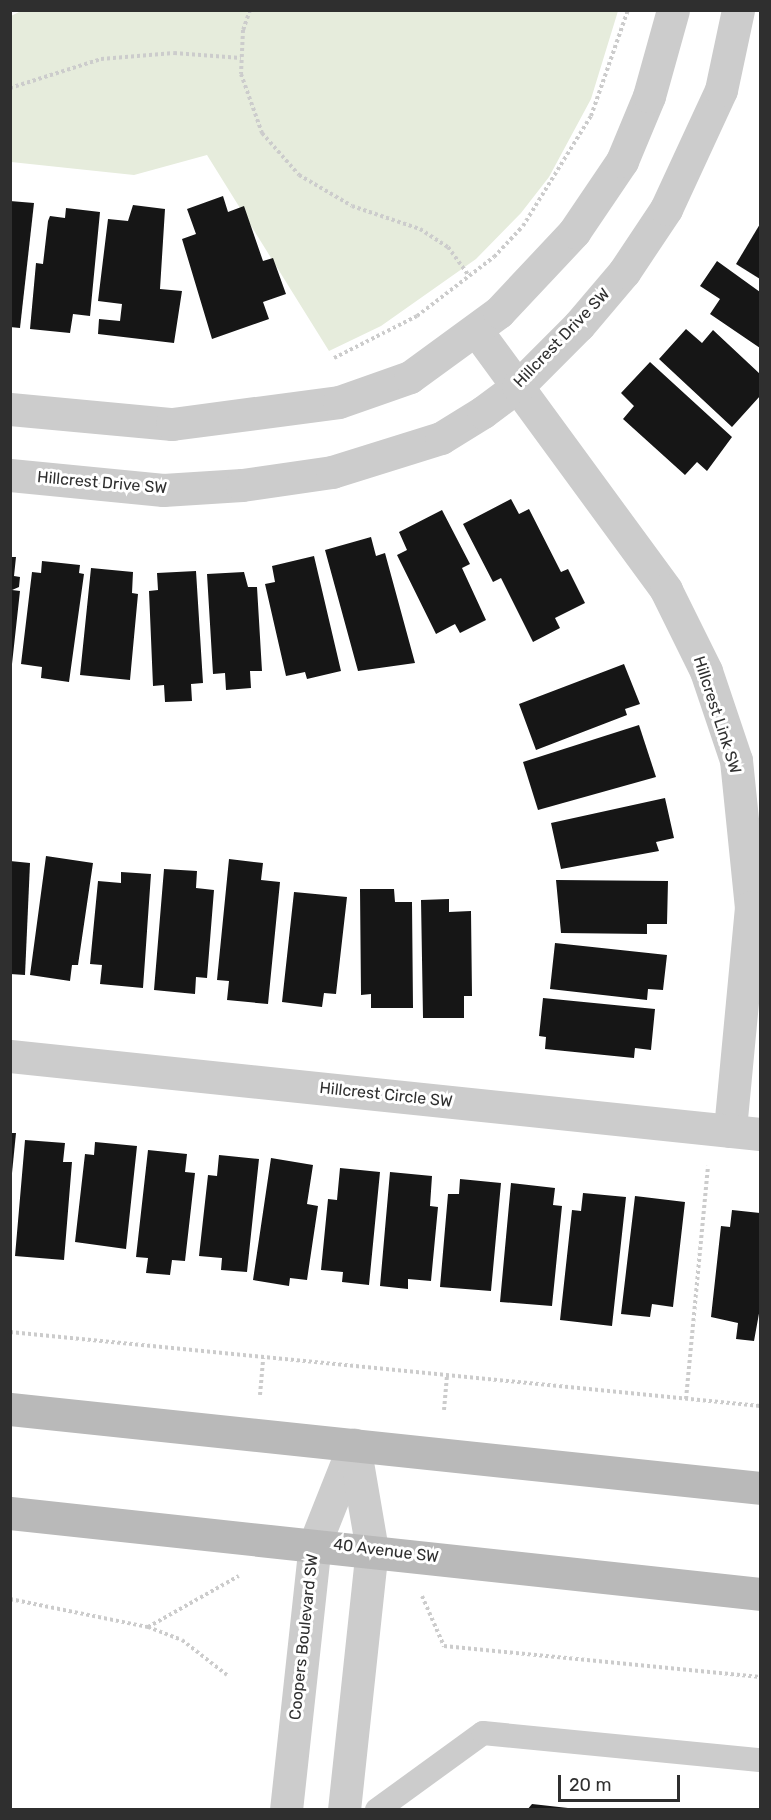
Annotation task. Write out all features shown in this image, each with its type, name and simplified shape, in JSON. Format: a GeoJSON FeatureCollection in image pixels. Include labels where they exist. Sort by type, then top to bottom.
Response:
{"type":"FeatureCollection","features":[{"type":"Feature","properties":{"kind":"main road"},"geometry":{"type":"LineString","coordinates":[[10,1408],[760,1488]]}},
{"type":"Feature","properties":{"kind":"main road","name":"40 Avenue SW"},"geometry":{"type":"LineString","coordinates":[[10,1513],[315,1543],[760,1594]]}},
{"type":"Feature","properties":{"kind":"street"},"geometry":{"type":"LineString","coordinates":[[10,409],[172,424],[339,402],[410,377],[476,330],[530,284],[567,241],[622,161],[649,96],[673,10]]}},
{"type":"Feature","properties":{"kind":"street","name":"Hillcrest Drive SW"},"geometry":{"type":"LineString","coordinates":[[10,475],[163,490],[242,485],[332,472],[441,438],[518,386],[624,272],[666,209],[722,90],[738,10]]}},
{"type":"Feature","properties":{"kind":"street","name":"Hillcrest Link SW"},"geometry":{"type":"LineString","coordinates":[[476,330],[666,590],[706,671],[736,760],[751,907],[745,1133]]}},
{"type":"Feature","properties":{"kind":"street","name":"Hillcrest Circle SW"},"geometry":{"type":"LineString","coordinates":[[10,1056],[745,1133]]}},
{"type":"Feature","properties":{"kind":"street"},"geometry":{"type":"LineString","coordinates":[[344,1809],[372,1550],[354,1444]]}},
{"type":"Feature","properties":{"kind":"street","name":"Coopers Boulevard SW"},"geometry":{"type":"LineString","coordinates":[[286,1809],[315,1543],[354,1444]]}},
{"type":"Feature","properties":{"kind":"lane"},"geometry":{"type":"LineString","coordinates":[[377,1809],[483,1733],[760,1760]]}},
{"type":"Feature","properties":{"kind":"path"},"geometry":{"type":"LineString","coordinates":[[250,10],[241,58],[246,99],[262,133],[299,175],[352,206],[420,229],[448,247],[469,276]]}},
{"type":"Feature","properties":{"kind":"path"},"geometry":{"type":"LineString","coordinates":[[334,358],[417,316],[494,256],[544,197],[591,116],[628,10]]}},
{"type":"Feature","properties":{"kind":"path"},"geometry":{"type":"LineString","coordinates":[[10,88],[101,59],[174,53],[241,58]]}},
{"type":"Feature","properties":{"kind":"path"},"geometry":{"type":"LineString","coordinates":[[686,1399],[708,1165]]}},
{"type":"Feature","properties":{"kind":"path"},"geometry":{"type":"LineString","coordinates":[[10,1332],[760,1406]]}},
{"type":"Feature","properties":{"kind":"path"},"geometry":{"type":"LineString","coordinates":[[260,1395],[263,1358]]}},
{"type":"Feature","properties":{"kind":"path"},"geometry":{"type":"LineString","coordinates":[[444,1410],[447,1376]]}},
{"type":"Feature","properties":{"kind":"path"},"geometry":{"type":"LineString","coordinates":[[148,1627],[243,1575]]}},
{"type":"Feature","properties":{"kind":"path"},"geometry":{"type":"LineString","coordinates":[[422,1596],[444,1646],[760,1677]]}},
{"type":"Feature","properties":{"kind":"path"},"geometry":{"type":"LineString","coordinates":[[10,1599],[148,1627],[182,1640],[227,1675]]}},
{"type":"Feature","properties":{"kind":"green space"},"geometry":{"type":"Polygon","coordinates":[[[21,11],[618,11],[591,99],[549,177],[521,213],[476,259],[381,326],[329,351],[207,155],[134,175],[11,162],[11,16],[21,11]]]}},
{"type":"Feature","properties":{"kind":"building"},"geometry":{"type":"Polygon","coordinates":[[[223,196],[228,212],[244,206],[263,261],[273,258],[286,294],[263,302],[269,319],[212,339],[182,239],[196,234],[187,209],[223,196]]]}},
{"type":"Feature","properties":{"kind":"building"},"geometry":{"type":"Polygon","coordinates":[[[10,201],[34,203],[20,328],[10,327],[10,201]]]}},
{"type":"Feature","properties":{"kind":"building"},"geometry":{"type":"Polygon","coordinates":[[[133,205],[165,209],[160,289],[182,291],[174,343],[98,334],[99,319],[120,321],[122,304],[98,301],[108,219],[128,221],[133,205]]]}},
{"type":"Feature","properties":{"kind":"building"},"geometry":{"type":"Polygon","coordinates":[[[66,208],[100,212],[90,316],[73,314],[70,333],[30,329],[36,263],[43,264],[48,221],[50,216],[65,218],[66,208]]]}},
{"type":"Feature","properties":{"kind":"building"},"geometry":{"type":"Polygon","coordinates":[[[760,224],[760,279],[736,264],[760,224]]]}},
{"type":"Feature","properties":{"kind":"building"},"geometry":{"type":"Polygon","coordinates":[[[717,261],[760,292],[760,348],[710,314],[720,299],[700,286],[717,261]]]}},
{"type":"Feature","properties":{"kind":"building"},"geometry":{"type":"Polygon","coordinates":[[[686,329],[702,343],[713,330],[760,374],[760,396],[732,427],[659,359],[686,329]]]}},
{"type":"Feature","properties":{"kind":"building"},"geometry":{"type":"Polygon","coordinates":[[[650,362],[732,437],[707,471],[697,462],[685,475],[623,419],[634,406],[621,393],[650,362]]]}},
{"type":"Feature","properties":{"kind":"building"},"geometry":{"type":"Polygon","coordinates":[[[511,499],[519,514],[529,509],[561,572],[568,569],[585,603],[555,618],[560,628],[533,642],[501,578],[493,582],[463,524],[511,499]]]}},
{"type":"Feature","properties":{"kind":"building"},"geometry":{"type":"Polygon","coordinates":[[[442,510],[470,564],[462,568],[486,620],[460,633],[455,624],[436,634],[397,555],[407,550],[399,532],[442,510]]]}},
{"type":"Feature","properties":{"kind":"building"},"geometry":{"type":"Polygon","coordinates":[[[371,537],[376,556],[385,553],[415,663],[358,671],[325,550],[371,537]]]}},
{"type":"Feature","properties":{"kind":"building"},"geometry":{"type":"Polygon","coordinates":[[[314,556],[341,671],[307,679],[305,672],[286,676],[265,584],[275,582],[272,566],[314,556]]]}},
{"type":"Feature","properties":{"kind":"building"},"geometry":{"type":"Polygon","coordinates":[[[10,557],[16,557],[14,576],[20,577],[19,587],[12,590],[20,591],[12,664],[10,557]]]}},
{"type":"Feature","properties":{"kind":"building"},"geometry":{"type":"Polygon","coordinates":[[[42,561],[80,565],[79,573],[84,574],[69,682],[41,678],[42,667],[21,664],[32,572],[41,573],[42,561]]]}},
{"type":"Feature","properties":{"kind":"building"},"geometry":{"type":"Polygon","coordinates":[[[91,568],[133,572],[132,593],[138,594],[130,680],[80,675],[91,568]]]}},
{"type":"Feature","properties":{"kind":"building"},"geometry":{"type":"Polygon","coordinates":[[[196,571],[203,683],[191,684],[192,701],[165,702],[164,685],[153,686],[149,591],[158,590],[157,573],[196,571]]]}},
{"type":"Feature","properties":{"kind":"building"},"geometry":{"type":"Polygon","coordinates":[[[244,572],[248,587],[257,587],[262,671],[250,671],[251,688],[226,690],[225,673],[213,674],[207,574],[244,572]]]}},
{"type":"Feature","properties":{"kind":"building"},"geometry":{"type":"Polygon","coordinates":[[[624,664],[640,704],[625,709],[627,715],[536,750],[519,704],[624,664]]]}},
{"type":"Feature","properties":{"kind":"building"},"geometry":{"type":"Polygon","coordinates":[[[639,725],[656,777],[538,810],[523,762],[639,725]]]}},
{"type":"Feature","properties":{"kind":"building"},"geometry":{"type":"Polygon","coordinates":[[[665,798],[674,838],[656,842],[659,851],[561,869],[551,823],[665,798]]]}},
{"type":"Feature","properties":{"kind":"building"},"geometry":{"type":"Polygon","coordinates":[[[46,856],[93,863],[78,965],[72,965],[70,981],[30,975],[46,856]]]}},
{"type":"Feature","properties":{"kind":"building"},"geometry":{"type":"Polygon","coordinates":[[[229,859],[263,863],[261,880],[280,882],[268,1004],[227,1000],[229,981],[217,980],[229,859]]]}},
{"type":"Feature","properties":{"kind":"building"},"geometry":{"type":"Polygon","coordinates":[[[10,861],[30,863],[25,975],[10,974],[10,861]]]}},
{"type":"Feature","properties":{"kind":"building"},"geometry":{"type":"Polygon","coordinates":[[[164,869],[197,871],[196,888],[214,890],[207,978],[196,977],[195,994],[154,990],[164,869]]]}},
{"type":"Feature","properties":{"kind":"building"},"geometry":{"type":"Polygon","coordinates":[[[121,872],[151,874],[143,988],[100,984],[102,965],[90,964],[98,881],[121,883],[121,872]]]}},
{"type":"Feature","properties":{"kind":"building"},"geometry":{"type":"Polygon","coordinates":[[[556,880],[668,881],[667,924],[647,924],[647,934],[561,933],[556,880]]]}},
{"type":"Feature","properties":{"kind":"building"},"geometry":{"type":"Polygon","coordinates":[[[360,889],[394,889],[395,902],[412,902],[413,1008],[371,1008],[371,994],[361,995],[360,889]]]}},
{"type":"Feature","properties":{"kind":"building"},"geometry":{"type":"Polygon","coordinates":[[[294,892],[347,897],[336,994],[324,993],[322,1007],[282,1002],[294,892]]]}},
{"type":"Feature","properties":{"kind":"building"},"geometry":{"type":"Polygon","coordinates":[[[449,899],[449,912],[471,911],[472,996],[464,996],[464,1018],[423,1018],[421,900],[449,899]]]}},
{"type":"Feature","properties":{"kind":"building"},"geometry":{"type":"Polygon","coordinates":[[[555,943],[667,955],[663,990],[648,989],[647,1000],[550,989],[555,943]]]}},
{"type":"Feature","properties":{"kind":"building"},"geometry":{"type":"Polygon","coordinates":[[[543,998],[655,1009],[651,1050],[635,1048],[634,1058],[545,1049],[546,1037],[539,1036],[543,998]]]}},
{"type":"Feature","properties":{"kind":"building"},"geometry":{"type":"Polygon","coordinates":[[[10,1133],[16,1133],[12,1173],[10,1172],[10,1133]]]}},
{"type":"Feature","properties":{"kind":"building"},"geometry":{"type":"Polygon","coordinates":[[[25,1140],[65,1143],[63,1162],[72,1162],[64,1260],[15,1256],[25,1140]]]}},
{"type":"Feature","properties":{"kind":"building"},"geometry":{"type":"Polygon","coordinates":[[[95,1142],[137,1146],[126,1249],[75,1242],[85,1154],[94,1155],[95,1142]]]}},
{"type":"Feature","properties":{"kind":"building"},"geometry":{"type":"Polygon","coordinates":[[[148,1150],[187,1154],[185,1172],[195,1173],[185,1261],[172,1260],[170,1275],[146,1273],[148,1258],[136,1257],[148,1150]]]}},
{"type":"Feature","properties":{"kind":"building"},"geometry":{"type":"Polygon","coordinates":[[[219,1155],[259,1159],[247,1272],[221,1270],[222,1258],[199,1256],[208,1175],[217,1176],[219,1155]]]}},
{"type":"Feature","properties":{"kind":"building"},"geometry":{"type":"Polygon","coordinates":[[[271,1158],[313,1165],[307,1204],[318,1206],[307,1280],[290,1278],[289,1286],[253,1280],[271,1158]]]}},
{"type":"Feature","properties":{"kind":"building"},"geometry":{"type":"Polygon","coordinates":[[[340,1168],[380,1172],[369,1285],[342,1282],[343,1272],[321,1270],[328,1199],[337,1200],[340,1168]]]}},
{"type":"Feature","properties":{"kind":"building"},"geometry":{"type":"Polygon","coordinates":[[[390,1172],[432,1176],[430,1206],[438,1207],[431,1281],[408,1279],[408,1289],[380,1286],[390,1172]]]}},
{"type":"Feature","properties":{"kind":"building"},"geometry":{"type":"Polygon","coordinates":[[[460,1179],[501,1183],[491,1291],[440,1287],[448,1194],[459,1194],[460,1179]]]}},
{"type":"Feature","properties":{"kind":"building"},"geometry":{"type":"Polygon","coordinates":[[[511,1183],[555,1188],[553,1205],[562,1206],[552,1306],[500,1302],[511,1183]]]}},
{"type":"Feature","properties":{"kind":"building"},"geometry":{"type":"Polygon","coordinates":[[[583,1193],[626,1197],[612,1326],[560,1320],[572,1210],[581,1211],[583,1193]]]}},
{"type":"Feature","properties":{"kind":"building"},"geometry":{"type":"Polygon","coordinates":[[[635,1196],[685,1202],[673,1307],[652,1304],[650,1317],[621,1314],[635,1196]]]}},
{"type":"Feature","properties":{"kind":"building"},"geometry":{"type":"Polygon","coordinates":[[[732,1210],[760,1213],[760,1308],[754,1341],[736,1339],[738,1323],[711,1317],[721,1226],[730,1227],[732,1210]]]}},
{"type":"Feature","properties":{"kind":"building"},"geometry":{"type":"Polygon","coordinates":[[[532,1804],[568,1808],[568,1810],[527,1810],[532,1804]]]}}]}
